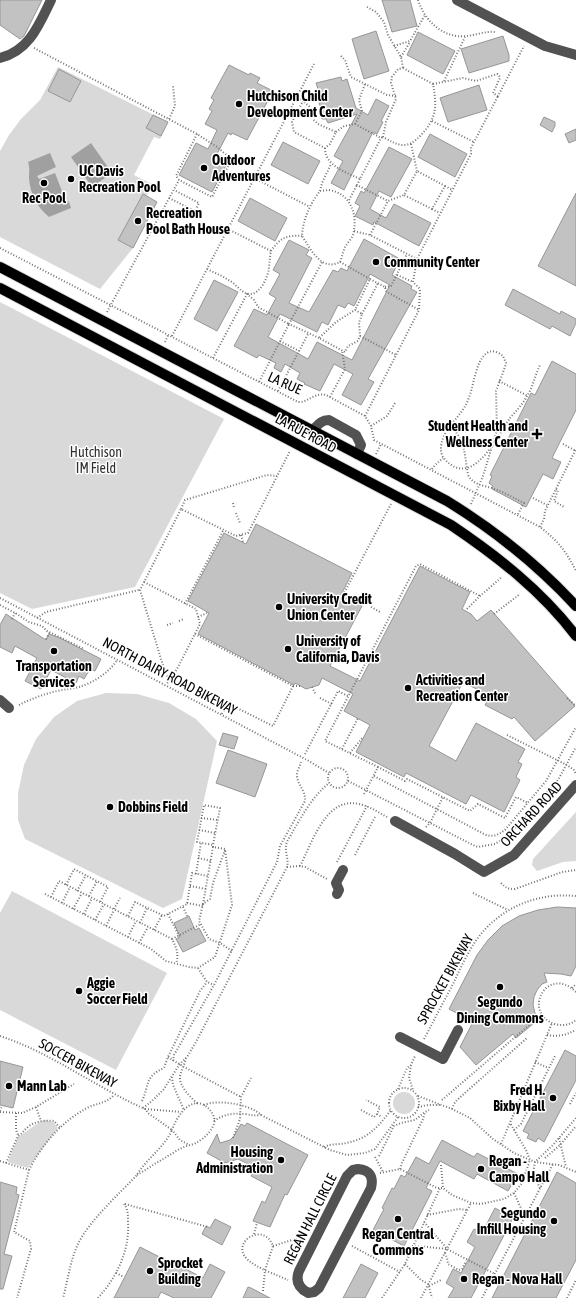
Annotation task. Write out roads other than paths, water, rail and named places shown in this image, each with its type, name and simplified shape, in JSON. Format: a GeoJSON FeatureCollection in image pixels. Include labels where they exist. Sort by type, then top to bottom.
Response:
{"type":"FeatureCollection","features":[{"type":"Feature","properties":{"kind":"main road","name":"LA RUE ROAD"},"geometry":{"type":"LineString","coordinates":[[0,267],[447,501],[475,518],[527,557],[554,582],[576,606]]}},
{"type":"Feature","properties":{"kind":"main road","name":"LA RUE ROAD"},"geometry":{"type":"LineString","coordinates":[[0,288],[451,526],[494,555],[526,583],[550,606],[576,636]]}},
{"type":"Feature","properties":{"kind":"street"},"geometry":{"type":"LineString","coordinates":[[0,58],[7,57],[25,45],[41,20],[51,0]]}},
{"type":"Feature","properties":{"kind":"street"},"geometry":{"type":"LineString","coordinates":[[458,0],[545,46],[576,55]]}},
{"type":"Feature","properties":{"kind":"street"},"geometry":{"type":"LineString","coordinates":[[313,430],[324,420],[329,420],[359,438],[361,445],[357,454]]}},
{"type":"Feature","properties":{"kind":"street"},"geometry":{"type":"LineString","coordinates":[[0,700],[9,708]]}},
{"type":"Feature","properties":{"kind":"street","name":"ORCHARD ROAD"},"geometry":{"type":"LineString","coordinates":[[395,821],[484,872],[514,855],[576,785]]}},
{"type":"Feature","properties":{"kind":"street"},"geometry":{"type":"LineString","coordinates":[[337,894],[339,890],[336,883],[339,868]]}},
{"type":"Feature","properties":{"kind":"street"},"geometry":{"type":"LineString","coordinates":[[400,1037],[443,1059],[458,1030]]}},
{"type":"Feature","properties":{"kind":"street","name":"REGAN HALL CIRCLE"},"geometry":{"type":"LineString","coordinates":[[358,1169],[369,1172],[372,1177],[371,1188],[319,1288],[307,1296],[298,1284],[297,1276],[347,1176],[353,1170],[358,1169]]}},
{"type":"Feature","properties":{"kind":"place","name":"Hutchison Child Development Center"},"geometry":{"type":"Point","coordinates":[239,104]}},
{"type":"Feature","properties":{"kind":"place","name":"Outdoor Adventures"},"geometry":{"type":"Point","coordinates":[204,168]}},
{"type":"Feature","properties":{"kind":"place","name":"UC Davis Recreation Pool"},"geometry":{"type":"Point","coordinates":[71,179]}},
{"type":"Feature","properties":{"kind":"place","name":"Rec Pool"},"geometry":{"type":"Point","coordinates":[44,183]}},
{"type":"Feature","properties":{"kind":"place","name":"Recreation Pool Bath House"},"geometry":{"type":"Point","coordinates":[138,221]}},
{"type":"Feature","properties":{"kind":"place","name":"Community Center"},"geometry":{"type":"Point","coordinates":[376,262]}},
{"type":"Feature","properties":{"kind":"place","name":"Student Health and Wellness Center"},"geometry":{"type":"Point","coordinates":[537,434]}},
{"type":"Feature","properties":{"kind":"place","name":"University Credit Union Center"},"geometry":{"type":"Point","coordinates":[279,607]}},
{"type":"Feature","properties":{"kind":"place","name":"University of California, Davis"},"geometry":{"type":"Point","coordinates":[288,649]}},
{"type":"Feature","properties":{"kind":"place","name":"Transportation Services"},"geometry":{"type":"Point","coordinates":[54,651]}},
{"type":"Feature","properties":{"kind":"place","name":"Activities and Recreation Center"},"geometry":{"type":"Point","coordinates":[408,688]}},
{"type":"Feature","properties":{"kind":"place","name":"Dobbins Field"},"geometry":{"type":"Point","coordinates":[110,807]}},
{"type":"Feature","properties":{"kind":"place","name":"Segundo Dining Commons"},"geometry":{"type":"Point","coordinates":[500,987]}},
{"type":"Feature","properties":{"kind":"place","name":"Aggie Soccer Field"},"geometry":{"type":"Point","coordinates":[79,991]}},
{"type":"Feature","properties":{"kind":"place","name":"Mann Lab"},"geometry":{"type":"Point","coordinates":[9,1086]}},
{"type":"Feature","properties":{"kind":"place","name":"Fred H. Bixby Hall"},"geometry":{"type":"Point","coordinates":[553,1098]}},
{"type":"Feature","properties":{"kind":"place","name":"Housing Administration"},"geometry":{"type":"Point","coordinates":[281,1160]}},
{"type":"Feature","properties":{"kind":"place","name":"Regan - Campo Hall"},"geometry":{"type":"Point","coordinates":[481,1169]}},
{"type":"Feature","properties":{"kind":"place","name":"Regan Central Commons"},"geometry":{"type":"Point","coordinates":[398,1219]}},
{"type":"Feature","properties":{"kind":"place","name":"Segundo Infill Housing"},"geometry":{"type":"Point","coordinates":[554,1221]}},
{"type":"Feature","properties":{"kind":"place","name":"Sprocket Building"},"geometry":{"type":"Point","coordinates":[150,1271]}},
{"type":"Feature","properties":{"kind":"place","name":"Regan - Nova Hall"},"geometry":{"type":"Point","coordinates":[464,1279]}},
{"type":"Feature","properties":{"kind":"park label","name":"Hutchison IM Field"},"geometry":{"type":"Point","coordinates":[96,460]}}]}
